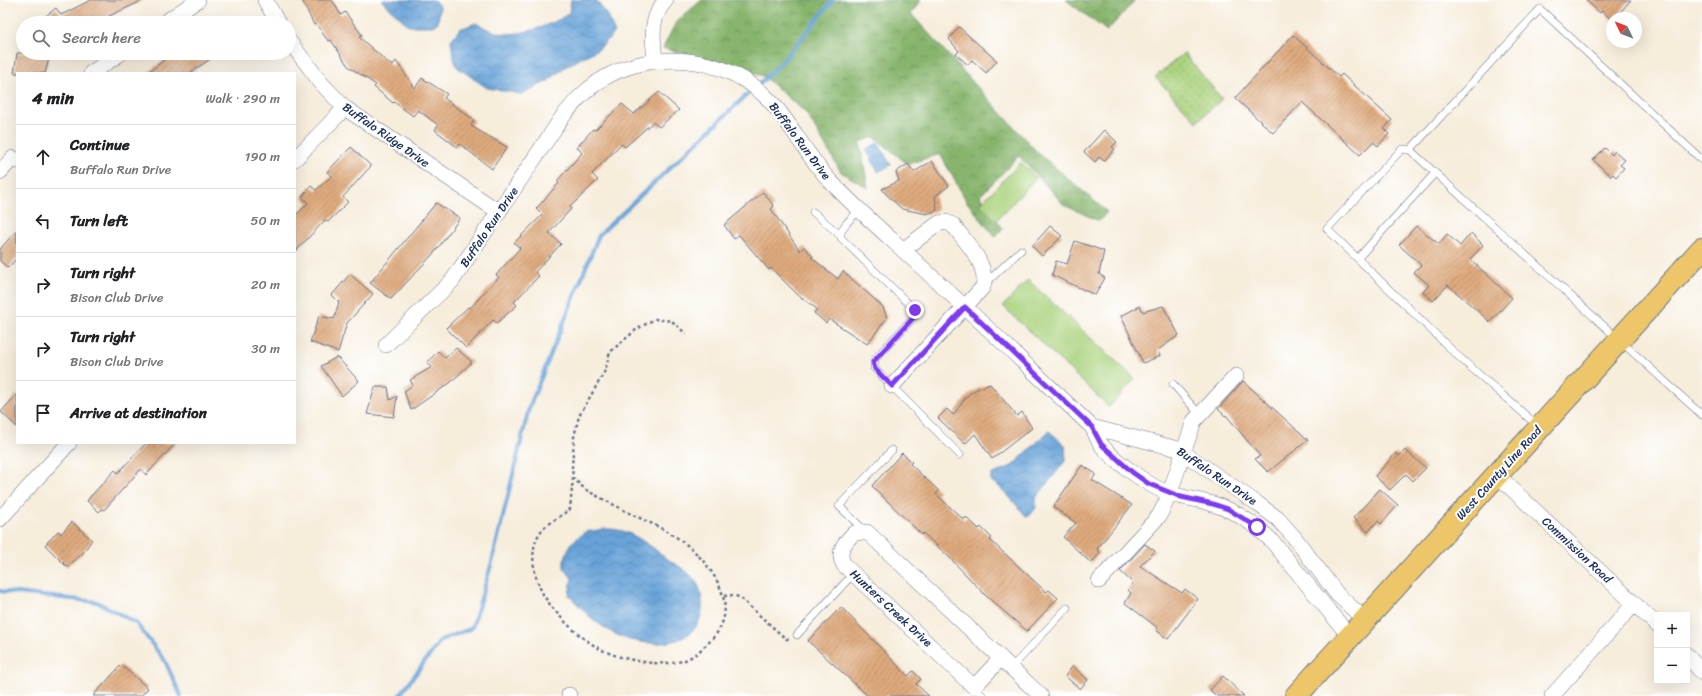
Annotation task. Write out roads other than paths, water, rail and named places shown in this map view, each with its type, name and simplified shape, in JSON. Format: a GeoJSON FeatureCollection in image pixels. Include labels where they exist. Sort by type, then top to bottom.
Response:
{"type":"FeatureCollection","features":[{"type":"Feature","properties":{"kind":"main road","name":"West County Line Road"},"geometry":{"type":"LineString","coordinates":[[1296,696],[1702,249]]}},
{"type":"Feature","properties":{"kind":"street"},"geometry":{"type":"LineString","coordinates":[[174,16],[198,0]]}},
{"type":"Feature","properties":{"kind":"street"},"geometry":{"type":"LineString","coordinates":[[265,0],[274,16]]}},
{"type":"Feature","properties":{"kind":"street"},"geometry":{"type":"LineString","coordinates":[[655,61],[652,39],[654,23],[659,9],[666,0]]}},
{"type":"Feature","properties":{"kind":"street","name":"Buffalo Ridge Drive"},"geometry":{"type":"LineString","coordinates":[[296,51],[322,84],[345,108],[499,212]]}},
{"type":"Feature","properties":{"kind":"street"},"geometry":{"type":"LineString","coordinates":[[92,72],[110,60]]}},
{"type":"Feature","properties":{"kind":"street","name":"Buffalo Run Drive"},"geometry":{"type":"LineString","coordinates":[[386,345],[452,281],[563,116],[584,93],[599,81],[613,74],[628,68],[655,61],[684,61],[709,65],[738,76],[758,90],[784,116],[828,178],[860,210],[1092,427],[1101,444],[1132,472],[1149,484],[1169,493],[1228,509],[1257,527],[1272,541],[1350,637]]}},
{"type":"Feature","properties":{"kind":"street"},"geometry":{"type":"LineString","coordinates":[[296,158],[345,108]]}},
{"type":"Feature","properties":{"kind":"street"},"geometry":{"type":"LineString","coordinates":[[0,172],[15,159]]}},
{"type":"Feature","properties":{"kind":"street"},"geometry":{"type":"LineString","coordinates":[[892,386],[984,285],[985,276],[984,269],[953,225],[948,222],[939,224],[903,250]]}},
{"type":"Feature","properties":{"kind":"street"},"geometry":{"type":"LineString","coordinates":[[1099,581],[1159,516],[1169,493],[1194,421],[1236,376]]}},
{"type":"Feature","properties":{"kind":"street","name":"Buffalo Run Drive"},"geometry":{"type":"LineString","coordinates":[[1092,427],[1128,438],[1168,445],[1183,452],[1278,519],[1294,537],[1337,594],[1365,620]]}},
{"type":"Feature","properties":{"kind":"street"},"geometry":{"type":"LineString","coordinates":[[0,519],[68,444]]}},
{"type":"Feature","properties":{"kind":"street","name":"Commission Road"},"geometry":{"type":"LineString","coordinates":[[1497,475],[1654,622]]}},
{"type":"Feature","properties":{"kind":"street"},"geometry":{"type":"LineString","coordinates":[[867,532],[1041,696]]}},
{"type":"Feature","properties":{"kind":"street","name":"Hunters Creek Drive"},"geometry":{"type":"LineString","coordinates":[[867,532],[854,533],[842,549],[840,555],[842,562],[853,574],[979,691],[1006,663]]}},
{"type":"Feature","properties":{"kind":"street"},"geometry":{"type":"LineString","coordinates":[[1552,696],[1634,604]]}},
{"type":"Feature","properties":{"kind":"street"},"geometry":{"type":"LineString","coordinates":[[1690,659],[1702,673]]}},
{"type":"Feature","properties":{"kind":"lane"},"geometry":{"type":"LineString","coordinates":[[1410,150],[1540,9],[1702,160]]}},
{"type":"Feature","properties":{"kind":"lane"},"geometry":{"type":"LineString","coordinates":[[1540,428],[1459,357],[1327,229],[1402,149],[1410,150],[1436,173],[1702,415]]}},
{"type":"Feature","properties":{"kind":"lane"},"geometry":{"type":"LineString","coordinates":[[1358,258],[1436,173]]}},
{"type":"Feature","properties":{"kind":"lane"},"geometry":{"type":"LineString","coordinates":[[840,235],[844,226],[860,210]]}},
{"type":"Feature","properties":{"kind":"lane"},"geometry":{"type":"LineString","coordinates":[[813,212],[840,235],[844,242],[915,310],[914,317],[873,362],[875,369],[960,454]]}},
{"type":"Feature","properties":{"kind":"lane"},"geometry":{"type":"LineString","coordinates":[[984,285],[1022,250]]}},
{"type":"Feature","properties":{"kind":"lane"},"geometry":{"type":"LineString","coordinates":[[1173,384],[1200,415]]}},
{"type":"Feature","properties":{"kind":"lane"},"geometry":{"type":"LineString","coordinates":[[867,532],[839,506],[892,450]]}},
{"type":"Feature","properties":{"kind":"lane"},"geometry":{"type":"LineString","coordinates":[[797,635],[853,574]]}},
{"type":"Feature","properties":{"kind":"lane"},"geometry":{"type":"LineString","coordinates":[[1006,663],[1067,608]]}},
{"type":"Feature","properties":{"kind":"water"},"geometry":{"type":"Polygon","coordinates":[[[381,0],[434,0],[440,7],[438,22],[433,26],[409,26],[381,0]]]}},
{"type":"Feature","properties":{"kind":"water"},"geometry":{"type":"Polygon","coordinates":[[[571,0],[596,0],[606,13],[615,33],[600,48],[565,67],[548,81],[521,94],[487,88],[457,67],[453,56],[451,40],[460,29],[476,23],[499,33],[507,34],[526,32],[545,26],[569,13],[571,0]]]}},
{"type":"Feature","properties":{"kind":"water"},"geometry":{"type":"Polygon","coordinates":[[[878,143],[891,165],[878,172],[866,149],[878,143]]]}},
{"type":"Feature","properties":{"kind":"water"},"geometry":{"type":"Polygon","coordinates":[[[1049,431],[1065,445],[1066,460],[1036,498],[1036,508],[1029,516],[1026,516],[1004,492],[991,481],[991,475],[1012,466],[1049,431]]]}},
{"type":"Feature","properties":{"kind":"water"},"geometry":{"type":"Polygon","coordinates":[[[604,529],[620,530],[639,538],[695,580],[701,594],[702,609],[699,620],[694,629],[687,635],[678,640],[668,642],[646,643],[616,635],[590,617],[569,595],[572,578],[564,568],[564,561],[570,544],[585,532],[604,529]]]}},
{"type":"Feature","properties":{"kind":"waterway"},"geometry":{"type":"LineString","coordinates":[[758,85],[781,63],[833,0]]}},
{"type":"Feature","properties":{"kind":"waterway"},"geometry":{"type":"LineString","coordinates":[[399,696],[441,640],[472,628],[492,562],[529,408],[599,235],[753,89]]}},
{"type":"Feature","properties":{"kind":"waterway"},"geometry":{"type":"LineString","coordinates":[[0,591],[97,602],[136,623],[165,661],[181,696]]}}]}
